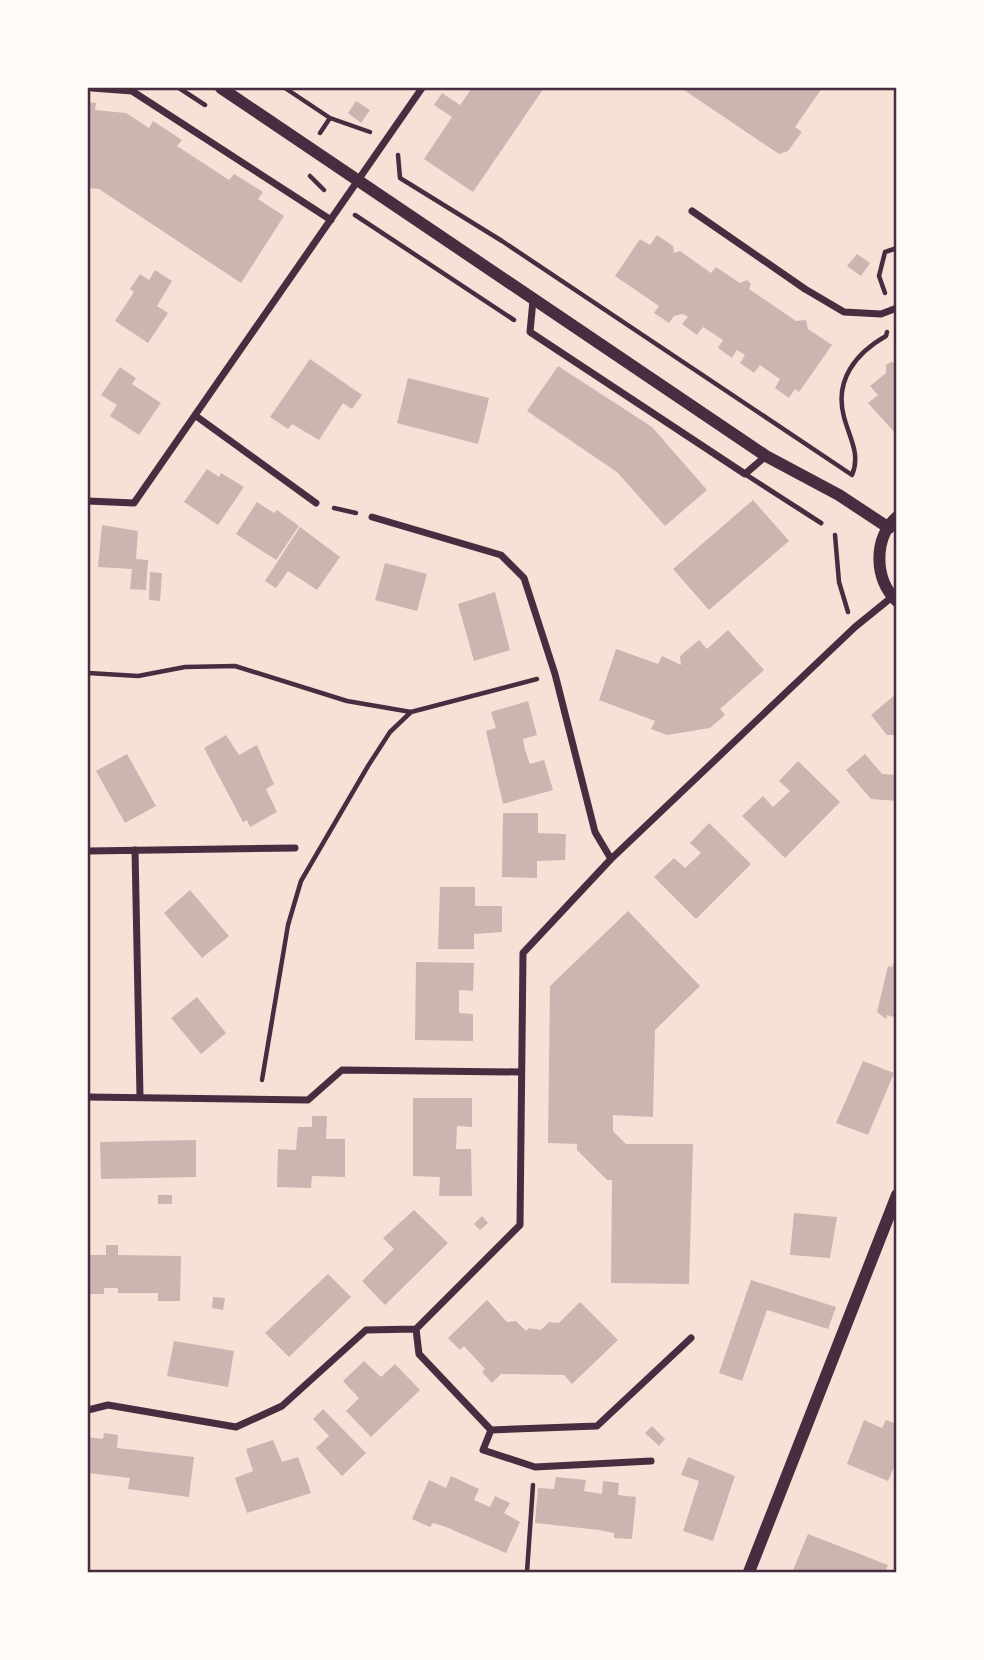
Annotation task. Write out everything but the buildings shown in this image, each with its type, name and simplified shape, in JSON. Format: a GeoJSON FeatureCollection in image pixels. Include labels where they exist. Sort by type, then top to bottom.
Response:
{"type":"FeatureCollection","features":[{"type":"Feature","properties":{"kind":"street"},"geometry":{"type":"LineString","coordinates":[[92,88],[132,91],[331,220]]}},
{"type":"Feature","properties":{"kind":"street"},"geometry":{"type":"LineString","coordinates":[[221,88],[765,456],[839,495],[888,528]]}},
{"type":"Feature","properties":{"kind":"street"},"geometry":{"type":"LineString","coordinates":[[88,501],[134,503],[422,88]]}},
{"type":"Feature","properties":{"kind":"street"},"geometry":{"type":"LineString","coordinates":[[692,211],[805,289],[844,312],[881,314],[894,309]]}},
{"type":"Feature","properties":{"kind":"street"},"geometry":{"type":"LineString","coordinates":[[533,300],[530,332],[745,474],[765,456]]}},
{"type":"Feature","properties":{"kind":"street"},"geometry":{"type":"LineString","coordinates":[[196,416],[316,503]]}},
{"type":"Feature","properties":{"kind":"street"},"geometry":{"type":"LineString","coordinates":[[372,517],[501,555],[524,578],[555,674],[595,832],[611,859]]}},
{"type":"Feature","properties":{"kind":"street"},"geometry":{"type":"LineString","coordinates":[[88,1410],[108,1405],[236,1427],[282,1406],[366,1330],[416,1329],[520,1225],[523,953],[611,859],[855,627],[894,599],[882,579],[879,558],[883,538],[897,517]]}},
{"type":"Feature","properties":{"kind":"street"},"geometry":{"type":"LineString","coordinates":[[88,850],[295,848]]}},
{"type":"Feature","properties":{"kind":"street"},"geometry":{"type":"LineString","coordinates":[[135,850],[140,1096]]}},
{"type":"Feature","properties":{"kind":"street"},"geometry":{"type":"LineString","coordinates":[[88,1097],[308,1100],[342,1070],[521,1072]]}},
{"type":"Feature","properties":{"kind":"street"},"geometry":{"type":"LineString","coordinates":[[749,1573],[897,1195]]}},
{"type":"Feature","properties":{"kind":"street"},"geometry":{"type":"LineString","coordinates":[[416,1329],[419,1354],[491,1430],[597,1426],[691,1338]]}},
{"type":"Feature","properties":{"kind":"street"},"geometry":{"type":"LineString","coordinates":[[491,1430],[483,1450],[535,1467],[651,1461]]}},
{"type":"Feature","properties":{"kind":"lane"},"geometry":{"type":"LineString","coordinates":[[745,474],[821,523]]}},
{"type":"Feature","properties":{"kind":"path"},"geometry":{"type":"LineString","coordinates":[[285,88],[330,118],[361,127]]}},
{"type":"Feature","properties":{"kind":"path"},"geometry":{"type":"LineString","coordinates":[[398,153],[400,178],[502,241],[852,475],[856,454],[844,416],[841,394],[846,373],[866,347],[886,336],[894,309],[879,276],[885,252],[897,248]]}},
{"type":"Feature","properties":{"kind":"path"},"geometry":{"type":"LineString","coordinates":[[341,206],[530,332]]}},
{"type":"Feature","properties":{"kind":"path"},"geometry":{"type":"LineString","coordinates":[[316,503],[372,517]]}},
{"type":"Feature","properties":{"kind":"path"},"geometry":{"type":"LineString","coordinates":[[821,523],[835,535],[843,602],[855,627]]}},
{"type":"Feature","properties":{"kind":"path"},"geometry":{"type":"LineString","coordinates":[[88,673],[138,676],[185,667],[235,666],[347,701],[411,712],[555,674]]}},
{"type":"Feature","properties":{"kind":"path"},"geometry":{"type":"LineString","coordinates":[[259,1098],[288,925],[301,881],[375,754],[390,732],[411,712]]}},
{"type":"Feature","properties":{"kind":"path"},"geometry":{"type":"LineString","coordinates":[[527,1573],[535,1467]]}}]}
